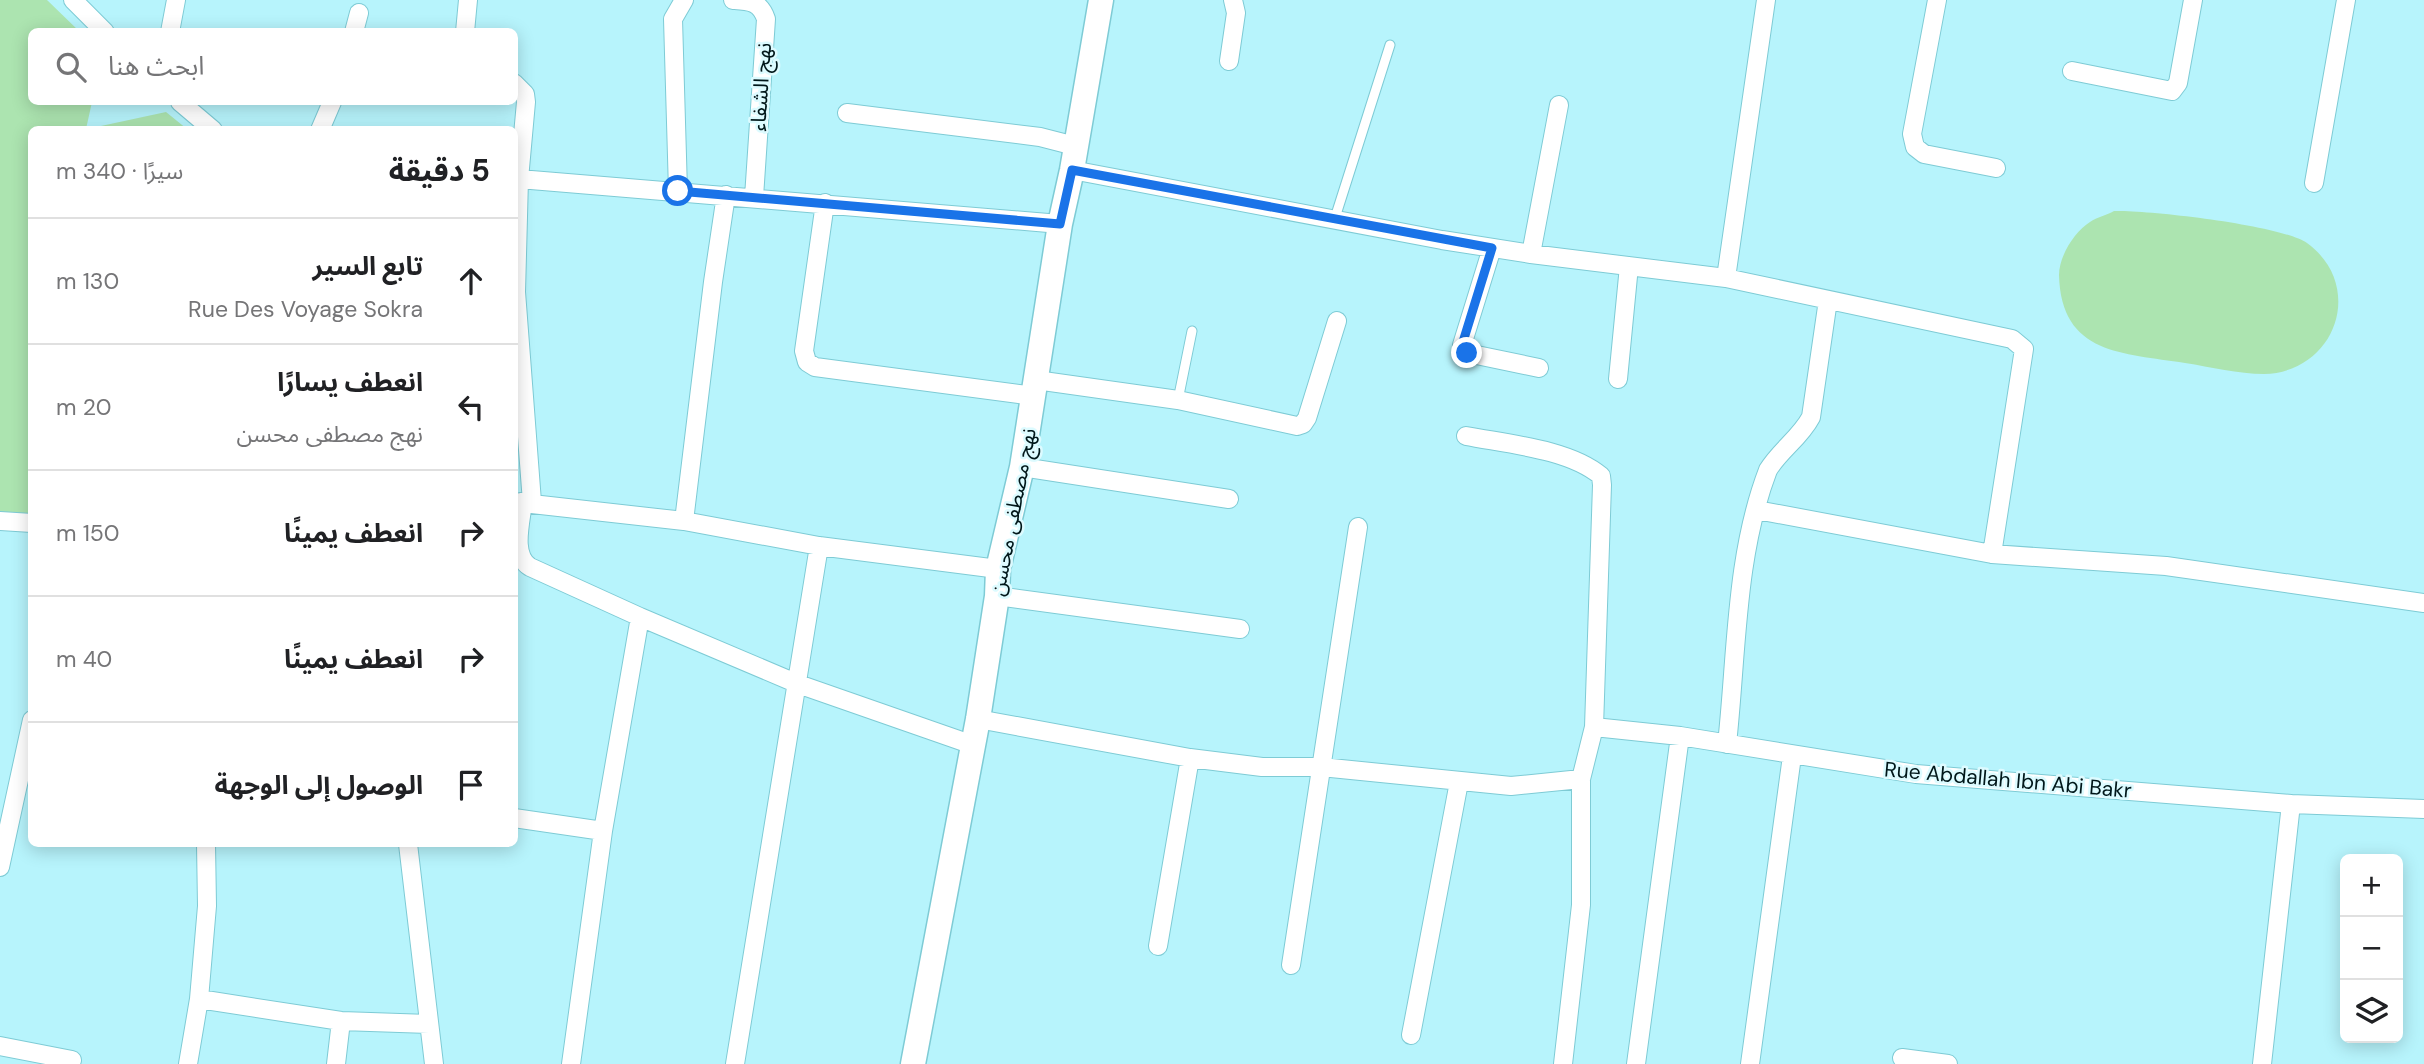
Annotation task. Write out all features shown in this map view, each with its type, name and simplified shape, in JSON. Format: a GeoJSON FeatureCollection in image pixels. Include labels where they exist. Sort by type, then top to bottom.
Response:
{"type":"FeatureCollection","features":[{"type":"Feature","properties":{"kind":"main road","name":"نهج مصطفى محسن"},"geometry":{"type":"LineString","coordinates":[[913,1064],[978,719],[997,596],[998,569],[1022,467],[1060,224],[1101,0]]}},
{"type":"Feature","properties":{"kind":"street"},"geometry":{"type":"LineString","coordinates":[[73,0],[101,28]]}},
{"type":"Feature","properties":{"kind":"street"},"geometry":{"type":"LineString","coordinates":[[171,28],[176,0]]}},
{"type":"Feature","properties":{"kind":"street"},"geometry":{"type":"LineString","coordinates":[[465,28],[468,0]]}},
{"type":"Feature","properties":{"kind":"street"},"geometry":{"type":"LineString","coordinates":[[678,191],[673,19],[684,0]]}},
{"type":"Feature","properties":{"kind":"street","name":"نهج الشفاء"},"geometry":{"type":"LineString","coordinates":[[733,0],[752,1],[763,8],[766,19],[754,197]]}},
{"type":"Feature","properties":{"kind":"street"},"geometry":{"type":"LineString","coordinates":[[1229,61],[1236,13],[1233,0]]}},
{"type":"Feature","properties":{"kind":"street"},"geometry":{"type":"LineString","coordinates":[[1726,278],[1766,0]]}},
{"type":"Feature","properties":{"kind":"street"},"geometry":{"type":"LineString","coordinates":[[1937,0],[1912,134],[1915,147],[1924,154],[1996,168]]}},
{"type":"Feature","properties":{"kind":"street"},"geometry":{"type":"LineString","coordinates":[[2072,71],[2172,90],[2178,83],[2193,0]]}},
{"type":"Feature","properties":{"kind":"street"},"geometry":{"type":"LineString","coordinates":[[2314,184],[2346,0]]}},
{"type":"Feature","properties":{"kind":"street"},"geometry":{"type":"LineString","coordinates":[[355,28],[359,13]]}},
{"type":"Feature","properties":{"kind":"street"},"geometry":{"type":"LineString","coordinates":[[518,87],[525,94],[526,102],[518,226]]}},
{"type":"Feature","properties":{"kind":"street"},"geometry":{"type":"LineString","coordinates":[[184,105],[209,126]]}},
{"type":"Feature","properties":{"kind":"street"},"geometry":{"type":"LineString","coordinates":[[322,126],[331,105]]}},
{"type":"Feature","properties":{"kind":"street"},"geometry":{"type":"LineString","coordinates":[[1531,254],[1559,105]]}},
{"type":"Feature","properties":{"kind":"street"},"geometry":{"type":"LineString","coordinates":[[847,113],[1029,135],[1074,158],[1334,221],[1531,254],[1726,278],[2012,339],[2024,349],[1992,554]]}},
{"type":"Feature","properties":{"kind":"street"},"geometry":{"type":"LineString","coordinates":[[519,178],[1060,224]]}},
{"type":"Feature","properties":{"kind":"street"},"geometry":{"type":"LineString","coordinates":[[684,521],[726,195]]}},
{"type":"Feature","properties":{"kind":"street"},"geometry":{"type":"LineString","coordinates":[[825,203],[804,351],[807,362],[815,367],[1178,400],[1297,426],[1303,424],[1307,418],[1337,321]]}},
{"type":"Feature","properties":{"kind":"street"},"geometry":{"type":"LineString","coordinates":[[1492,248],[1462,345],[1463,350],[1539,368]]}},
{"type":"Feature","properties":{"kind":"street"},"geometry":{"type":"LineString","coordinates":[[1618,379],[1629,266]]}},
{"type":"Feature","properties":{"kind":"street"},"geometry":{"type":"LineString","coordinates":[[1727,744],[1735,671],[1737,619],[1745,562],[1765,479],[1773,462],[1801,434],[1811,417],[1828,300]]}},
{"type":"Feature","properties":{"kind":"street"},"geometry":{"type":"LineString","coordinates":[[518,373],[523,502],[518,553],[522,562],[640,617],[798,684],[973,745]]}},
{"type":"Feature","properties":{"kind":"street"},"geometry":{"type":"LineString","coordinates":[[1466,436],[1546,452],[1585,464],[1601,476],[1594,727],[1581,779],[1581,905],[1563,1064]]}},
{"type":"Feature","properties":{"kind":"street"},"geometry":{"type":"LineString","coordinates":[[1022,467],[1228,499]]}},
{"type":"Feature","properties":{"kind":"street"},"geometry":{"type":"LineString","coordinates":[[523,502],[684,521],[819,546],[998,569]]}},
{"type":"Feature","properties":{"kind":"street"},"geometry":{"type":"LineString","coordinates":[[1757,510],[1992,554],[2166,566],[2424,603]]}},
{"type":"Feature","properties":{"kind":"street"},"geometry":{"type":"LineString","coordinates":[[0,521],[28,523]]}},
{"type":"Feature","properties":{"kind":"street"},"geometry":{"type":"LineString","coordinates":[[1292,965],[1358,527]]}},
{"type":"Feature","properties":{"kind":"street"},"geometry":{"type":"LineString","coordinates":[[735,1064],[819,546]]}},
{"type":"Feature","properties":{"kind":"street"},"geometry":{"type":"LineString","coordinates":[[997,596],[1240,629]]}},
{"type":"Feature","properties":{"kind":"street"},"geometry":{"type":"LineString","coordinates":[[571,1064],[603,831],[640,617]]}},
{"type":"Feature","properties":{"kind":"street"},"geometry":{"type":"LineString","coordinates":[[978,719],[1190,758],[1262,766],[1321,767],[1511,786],[1581,779]]}},
{"type":"Feature","properties":{"kind":"street","name":"Rue Abdallah Ibn Abi Bakr"},"geometry":{"type":"LineString","coordinates":[[1594,727],[1680,736],[1916,774],[2291,804],[2424,809]]}},
{"type":"Feature","properties":{"kind":"street"},"geometry":{"type":"LineString","coordinates":[[0,867],[4,835],[28,736]]}},
{"type":"Feature","properties":{"kind":"street"},"geometry":{"type":"LineString","coordinates":[[1636,1064],[1680,736]]}},
{"type":"Feature","properties":{"kind":"street"},"geometry":{"type":"LineString","coordinates":[[1750,1064],[1792,756]]}},
{"type":"Feature","properties":{"kind":"street"},"geometry":{"type":"LineString","coordinates":[[1158,946],[1190,758]]}},
{"type":"Feature","properties":{"kind":"street"},"geometry":{"type":"LineString","coordinates":[[1412,1035],[1459,782]]}},
{"type":"Feature","properties":{"kind":"street"},"geometry":{"type":"LineString","coordinates":[[2262,1064],[2291,804]]}},
{"type":"Feature","properties":{"kind":"street"},"geometry":{"type":"LineString","coordinates":[[518,819],[603,831]]}},
{"type":"Feature","properties":{"kind":"street"},"geometry":{"type":"LineString","coordinates":[[188,1064],[199,999],[207,906],[206,847]]}},
{"type":"Feature","properties":{"kind":"street"},"geometry":{"type":"LineString","coordinates":[[408,847],[434,1064]]}},
{"type":"Feature","properties":{"kind":"street"},"geometry":{"type":"LineString","coordinates":[[199,999],[341,1021],[429,1024]]}},
{"type":"Feature","properties":{"kind":"street"},"geometry":{"type":"LineString","coordinates":[[336,1064],[341,1021]]}},
{"type":"Feature","properties":{"kind":"street"},"geometry":{"type":"LineString","coordinates":[[0,1046],[72,1060]]}},
{"type":"Feature","properties":{"kind":"street"},"geometry":{"type":"LineString","coordinates":[[1902,1058],[1948,1064]]}},
{"type":"Feature","properties":{"kind":"lane"},"geometry":{"type":"LineString","coordinates":[[1334,221],[1390,45]]}},
{"type":"Feature","properties":{"kind":"lane"},"geometry":{"type":"LineString","coordinates":[[1178,400],[1192,331]]}},
{"type":"Feature","properties":{"kind":"green space"},"geometry":{"type":"Polygon","coordinates":[[[0,0],[47,0],[76,28],[28,28],[28,105],[91,105],[87,126],[28,126],[28,514],[0,512],[0,0]]]}},
{"type":"Feature","properties":{"kind":"green space"},"geometry":{"type":"Polygon","coordinates":[[[166,112],[183,126],[101,126],[166,112]]]}},
{"type":"Feature","properties":{"kind":"green space"},"geometry":{"type":"Polygon","coordinates":[[[2114,211],[2184,216],[2244,225],[2293,236],[2307,243],[2325,261],[2335,281],[2338,303],[2335,324],[2325,343],[2309,359],[2289,370],[2254,374],[2118,352],[2083,335],[2071,321],[2062,301],[2060,268],[2065,252],[2079,231],[2093,220],[2114,211]]]}},
{"type":"Feature","properties":{"kind":"route"},"geometry":{"type":"LineString","coordinates":[[678,191],[1060,224],[1072,170],[1334,221],[1492,248],[1462,345],[1467,353]]}}]}
